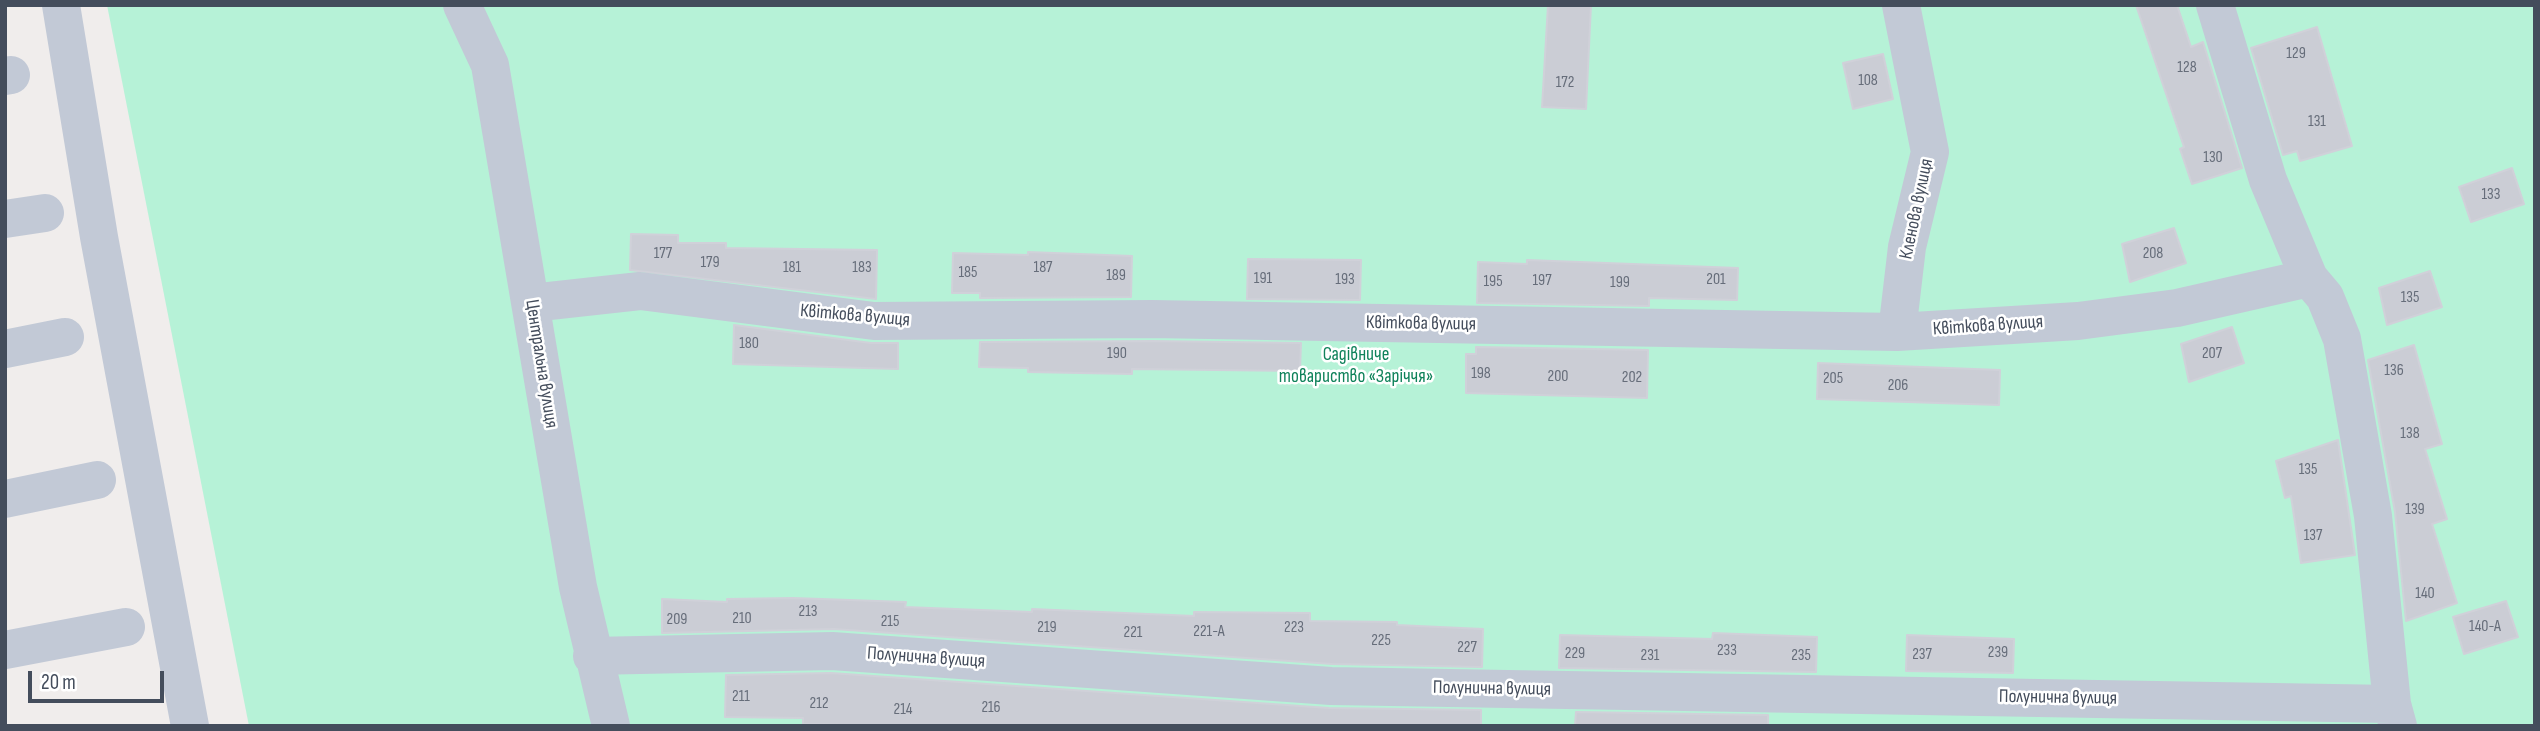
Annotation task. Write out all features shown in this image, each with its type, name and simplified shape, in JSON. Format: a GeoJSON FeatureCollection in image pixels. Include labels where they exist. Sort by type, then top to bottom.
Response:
{"type":"FeatureCollection","features":[{"type":"Feature","properties":{"kind":"street"},"geometry":{"type":"LineString","coordinates":[[61,5],[101,251],[190,726]]}},
{"type":"Feature","properties":{"kind":"street","name":"Центральна вулиця"},"geometry":{"type":"LineString","coordinates":[[462,5],[490,65],[578,587],[592,656],[611,726]]}},
{"type":"Feature","properties":{"kind":"street","name":"Кленова вулиця"},"geometry":{"type":"LineString","coordinates":[[1897,332],[1906,247],[1930,152],[1900,5]]}},
{"type":"Feature","properties":{"kind":"street"},"geometry":{"type":"LineString","coordinates":[[2215,5],[2268,180],[2309,278],[2325,297],[2344,352],[2373,516],[2395,715]]}},
{"type":"Feature","properties":{"kind":"street"},"geometry":{"type":"LineString","coordinates":[[5,219],[45,213]]}},
{"type":"Feature","properties":{"kind":"street","name":"Квіткова вулиця"},"geometry":{"type":"LineString","coordinates":[[531,303],[640,291],[874,321],[1152,318],[1897,332],[2078,321],[2177,308],[2309,278]]}},
{"type":"Feature","properties":{"kind":"street"},"geometry":{"type":"LineString","coordinates":[[5,349],[65,337]]}},
{"type":"Feature","properties":{"kind":"street"},"geometry":{"type":"LineString","coordinates":[[5,499],[97,480]]}},
{"type":"Feature","properties":{"kind":"street"},"geometry":{"type":"LineString","coordinates":[[5,650],[125,627]]}},
{"type":"Feature","properties":{"kind":"street","name":"Полунична вулиця"},"geometry":{"type":"LineString","coordinates":[[592,656],[832,651],[1331,686],[2395,715]]}},
{"type":"Feature","properties":{"kind":"green space","name":"Садівниче товариство «Заріччя»"},"geometry":{"type":"Polygon","coordinates":[[[107,5],[2535,5],[2535,726],[249,726],[107,5]]]}},
{"type":"Feature","properties":{"kind":"building"},"geometry":{"type":"Polygon","coordinates":[[[1548,5],[1591,5],[1586,109],[1542,107],[1548,5]]]}},
{"type":"Feature","properties":{"kind":"building"},"geometry":{"type":"Polygon","coordinates":[[[2136,5],[2177,5],[2191,47],[2203,42],[2242,168],[2192,184],[2180,149],[2184,147],[2136,5]]]}},
{"type":"Feature","properties":{"kind":"building"},"geometry":{"type":"Polygon","coordinates":[[[2317,27],[2352,146],[2300,161],[2297,151],[2283,155],[2251,48],[2317,27]]]}},
{"type":"Feature","properties":{"kind":"building"},"geometry":{"type":"Polygon","coordinates":[[[1883,54],[1893,99],[1853,109],[1843,63],[1883,54]]]}},
{"type":"Feature","properties":{"kind":"building"},"geometry":{"type":"Polygon","coordinates":[[[2512,168],[2524,204],[2471,222],[2459,187],[2512,168]]]}},
{"type":"Feature","properties":{"kind":"building"},"geometry":{"type":"Polygon","coordinates":[[[2174,228],[2186,263],[2130,282],[2122,244],[2174,228]]]}},
{"type":"Feature","properties":{"kind":"building"},"geometry":{"type":"Polygon","coordinates":[[[631,234],[678,235],[678,243],[726,243],[726,248],[877,250],[876,299],[630,270],[631,234]]]}},
{"type":"Feature","properties":{"kind":"building"},"geometry":{"type":"Polygon","coordinates":[[[1028,252],[1132,256],[1131,297],[980,298],[980,293],[952,293],[953,253],[1028,255],[1028,252]]]}},
{"type":"Feature","properties":{"kind":"building"},"geometry":{"type":"Polygon","coordinates":[[[1248,259],[1361,260],[1360,300],[1247,299],[1248,259]]]}},
{"type":"Feature","properties":{"kind":"building"},"geometry":{"type":"Polygon","coordinates":[[[1527,260],[1738,268],[1737,300],[1649,298],[1649,306],[1477,303],[1478,262],[1527,264],[1527,260]]]}},
{"type":"Feature","properties":{"kind":"building"},"geometry":{"type":"Polygon","coordinates":[[[2430,271],[2442,307],[2387,325],[2379,288],[2430,271]]]}},
{"type":"Feature","properties":{"kind":"building"},"geometry":{"type":"Polygon","coordinates":[[[734,325],[871,343],[898,343],[898,369],[733,364],[734,325]]]}},
{"type":"Feature","properties":{"kind":"building"},"geometry":{"type":"Polygon","coordinates":[[[2232,327],[2244,363],[2189,382],[2181,344],[2232,327]]]}},
{"type":"Feature","properties":{"kind":"building"},"geometry":{"type":"Polygon","coordinates":[[[980,342],[1301,343],[1300,371],[1132,369],[1132,374],[1028,372],[1028,368],[979,367],[980,342]]]}},
{"type":"Feature","properties":{"kind":"building"},"geometry":{"type":"Polygon","coordinates":[[[2414,345],[2442,444],[2425,449],[2447,519],[2432,524],[2457,603],[2406,621],[2395,512],[2368,360],[2414,345]]]}},
{"type":"Feature","properties":{"kind":"building"},"geometry":{"type":"Polygon","coordinates":[[[1476,347],[1648,350],[1647,398],[1466,393],[1466,354],[1476,354],[1476,347]]]}},
{"type":"Feature","properties":{"kind":"building"},"geometry":{"type":"Polygon","coordinates":[[[1818,363],[2000,370],[1999,405],[1817,399],[1818,363]]]}},
{"type":"Feature","properties":{"kind":"building"},"geometry":{"type":"Polygon","coordinates":[[[2338,440],[2355,555],[2301,563],[2291,496],[2285,498],[2276,461],[2338,440]]]}},
{"type":"Feature","properties":{"kind":"building"},"geometry":{"type":"Polygon","coordinates":[[[793,598],[906,602],[905,607],[1032,612],[1032,609],[1194,616],[1194,612],[1310,613],[1310,621],[1397,622],[1397,625],[1483,629],[1482,667],[1332,664],[834,629],[662,633],[662,599],[727,602],[727,599],[793,598]]]}},
{"type":"Feature","properties":{"kind":"building"},"geometry":{"type":"Polygon","coordinates":[[[2506,601],[2518,637],[2464,654],[2453,617],[2506,601]]]}},
{"type":"Feature","properties":{"kind":"building"},"geometry":{"type":"Polygon","coordinates":[[[1713,633],[1817,637],[1816,672],[1559,668],[1560,635],[1712,639],[1713,633]]]}},
{"type":"Feature","properties":{"kind":"building"},"geometry":{"type":"Polygon","coordinates":[[[1907,635],[2014,639],[2013,673],[1906,671],[1907,635]]]}},
{"type":"Feature","properties":{"kind":"building"},"geometry":{"type":"Polygon","coordinates":[[[831,673],[1329,708],[1481,710],[1481,726],[887,726],[803,724],[803,718],[725,717],[726,675],[831,673]]]}},
{"type":"Feature","properties":{"kind":"building"},"geometry":{"type":"Polygon","coordinates":[[[1576,712],[1768,715],[1768,726],[1575,726],[1576,712]]]}}]}
